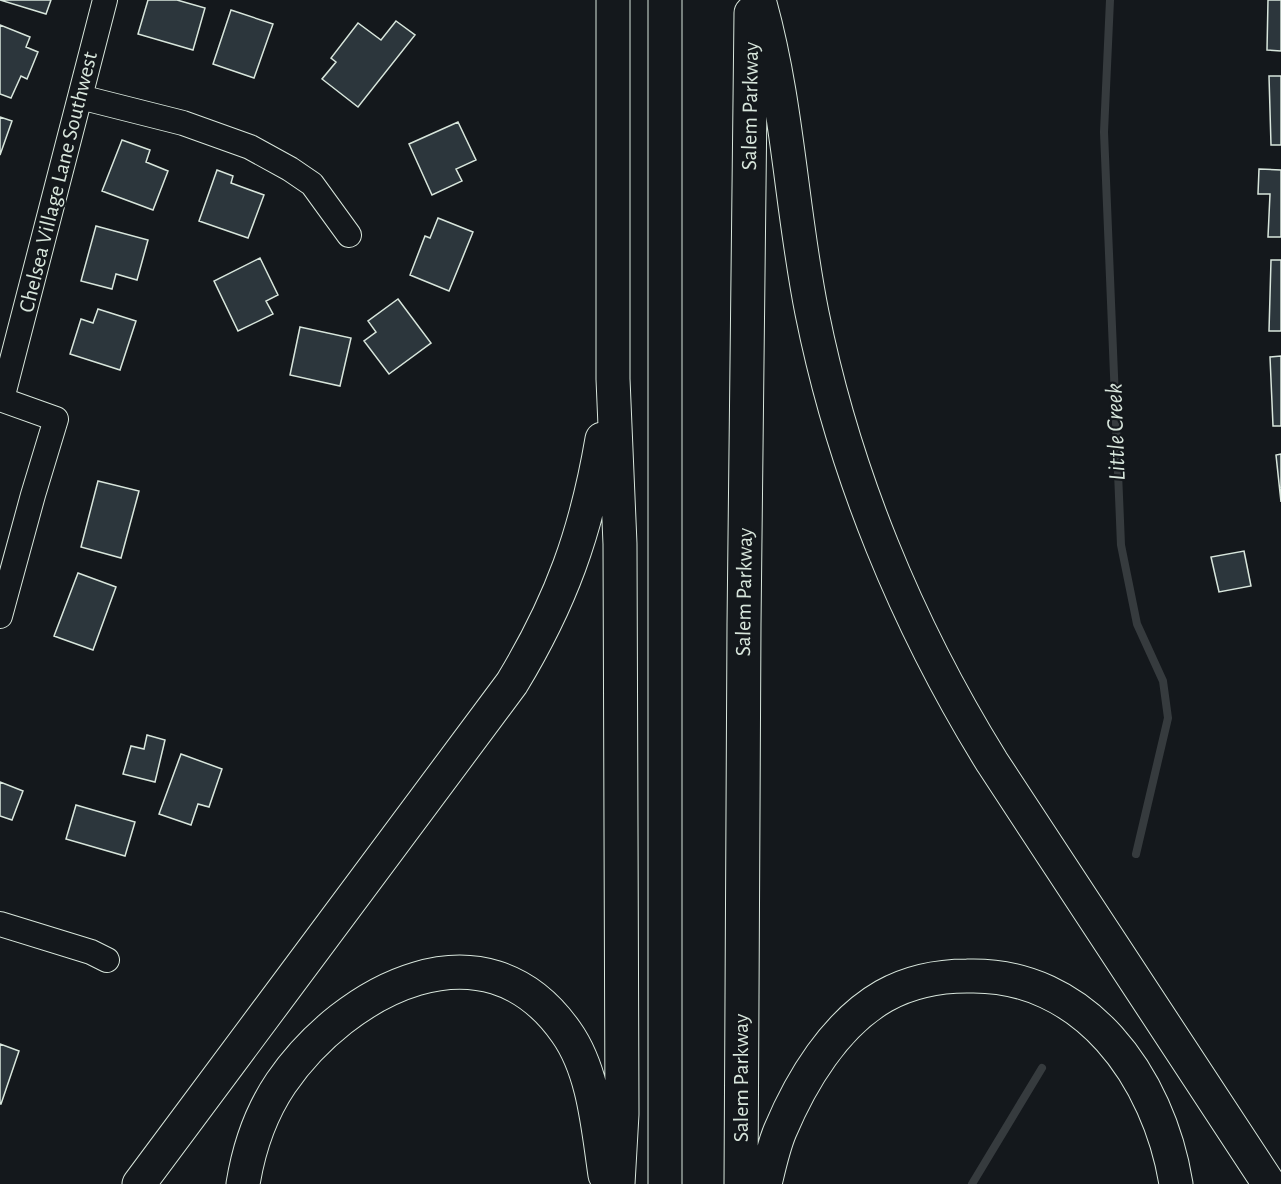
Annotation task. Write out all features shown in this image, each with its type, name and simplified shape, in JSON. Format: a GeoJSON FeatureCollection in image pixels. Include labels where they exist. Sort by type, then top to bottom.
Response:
{"type":"FeatureCollection","features":[{"type":"Feature","properties":{"kind":"highway"},"geometry":{"type":"LineString","coordinates":[[613,0],[613,379],[620,544],[622,1114],[618,1184]]}},
{"type":"Feature","properties":{"kind":"highway"},"geometry":{"type":"LineString","coordinates":[[665,0],[665,1184]]}},
{"type":"Feature","properties":{"kind":"highway","name":"Salem Parkway"},"geometry":{"type":"LineString","coordinates":[[741,1184],[751,0]]}},
{"type":"Feature","properties":{"kind":"highway"},"geometry":{"type":"LineString","coordinates":[[759,0],[777,72],[799,240],[826,378],[865,500],[899,587],[958,708],[1269,1184]]}},
{"type":"Feature","properties":{"kind":"highway"},"geometry":{"type":"LineString","coordinates":[[139,1184],[512,683],[549,618],[578,547],[597,469],[613,379]]}},
{"type":"Feature","properties":{"kind":"highway"},"geometry":{"type":"LineString","coordinates":[[243,1184],[246,1160],[254,1134],[281,1083],[300,1059],[343,1017],[367,1000],[396,985],[443,972],[467,972],[491,976],[512,984],[535,998],[554,1015],[568,1034],[588,1080],[606,1184]]}},
{"type":"Feature","properties":{"kind":"highway"},"geometry":{"type":"LineString","coordinates":[[765,1184],[779,1133],[810,1073],[826,1050],[863,1011],[883,997],[928,979],[979,975],[1007,979],[1036,987],[1088,1017],[1110,1038],[1129,1062],[1146,1091],[1172,1158],[1176,1184]]}},
{"type":"Feature","properties":{"kind":"street","name":"Chelsea Village Lane Southwest"},"geometry":{"type":"LineString","coordinates":[[1,399],[105,0]]}},
{"type":"Feature","properties":{"kind":"street"},"geometry":{"type":"LineString","coordinates":[[80,97],[183,123],[250,147],[312,184],[349,235]]}},
{"type":"Feature","properties":{"kind":"street"},"geometry":{"type":"LineString","coordinates":[[0,616],[56,419],[1,399]]}},
{"type":"Feature","properties":{"kind":"street"},"geometry":{"type":"LineString","coordinates":[[0,924],[81,949],[107,960]]}},
{"type":"Feature","properties":{"kind":"building"},"geometry":{"type":"Polygon","coordinates":[[[0,0],[51,0],[46,14],[0,0]]]}},
{"type":"Feature","properties":{"kind":"building"},"geometry":{"type":"Polygon","coordinates":[[[148,0],[177,0],[205,8],[193,50],[138,34],[148,0]]]}},
{"type":"Feature","properties":{"kind":"building"},"geometry":{"type":"Polygon","coordinates":[[[1268,0],[1281,0],[1281,51],[1267,50],[1268,0]]]}},
{"type":"Feature","properties":{"kind":"building"},"geometry":{"type":"Polygon","coordinates":[[[231,10],[273,24],[254,78],[213,64],[231,10]]]}},
{"type":"Feature","properties":{"kind":"building"},"geometry":{"type":"Polygon","coordinates":[[[396,21],[415,35],[358,107],[322,79],[336,62],[331,58],[358,23],[381,40],[396,21]]]}},
{"type":"Feature","properties":{"kind":"building"},"geometry":{"type":"Polygon","coordinates":[[[0,25],[30,37],[26,47],[38,52],[27,79],[21,76],[11,98],[0,94],[0,25]]]}},
{"type":"Feature","properties":{"kind":"building"},"geometry":{"type":"Polygon","coordinates":[[[1269,76],[1281,76],[1281,145],[1271,145],[1269,76]]]}},
{"type":"Feature","properties":{"kind":"building"},"geometry":{"type":"Polygon","coordinates":[[[0,117],[12,121],[0,155],[0,117]]]}},
{"type":"Feature","properties":{"kind":"building"},"geometry":{"type":"Polygon","coordinates":[[[458,122],[476,160],[456,169],[462,181],[432,195],[409,144],[458,122]]]}},
{"type":"Feature","properties":{"kind":"building"},"geometry":{"type":"Polygon","coordinates":[[[122,140],[150,150],[146,162],[168,171],[153,210],[102,191],[122,140]]]}},
{"type":"Feature","properties":{"kind":"building"},"geometry":{"type":"Polygon","coordinates":[[[1259,169],[1281,170],[1281,237],[1268,237],[1270,194],[1258,194],[1259,169]]]}},
{"type":"Feature","properties":{"kind":"building"},"geometry":{"type":"Polygon","coordinates":[[[217,170],[233,176],[231,183],[264,195],[248,238],[199,221],[217,170]]]}},
{"type":"Feature","properties":{"kind":"building"},"geometry":{"type":"Polygon","coordinates":[[[438,218],[473,232],[449,291],[410,275],[425,236],[430,238],[438,218]]]}},
{"type":"Feature","properties":{"kind":"building"},"geometry":{"type":"Polygon","coordinates":[[[96,226],[148,240],[137,280],[116,274],[112,289],[81,281],[96,226]]]}},
{"type":"Feature","properties":{"kind":"building"},"geometry":{"type":"Polygon","coordinates":[[[260,258],[278,295],[266,301],[273,314],[238,331],[214,281],[260,258]]]}},
{"type":"Feature","properties":{"kind":"building"},"geometry":{"type":"Polygon","coordinates":[[[1271,260],[1281,260],[1281,331],[1269,331],[1271,260]]]}},
{"type":"Feature","properties":{"kind":"building"},"geometry":{"type":"Polygon","coordinates":[[[398,299],[431,343],[389,374],[364,341],[376,332],[368,321],[398,299]]]}},
{"type":"Feature","properties":{"kind":"building"},"geometry":{"type":"Polygon","coordinates":[[[98,309],[136,321],[120,370],[70,354],[81,319],[93,323],[98,309]]]}},
{"type":"Feature","properties":{"kind":"building"},"geometry":{"type":"Polygon","coordinates":[[[300,327],[351,338],[340,386],[290,375],[300,327]]]}},
{"type":"Feature","properties":{"kind":"building"},"geometry":{"type":"Polygon","coordinates":[[[1281,356],[1281,426],[1273,426],[1270,357],[1281,356]]]}},
{"type":"Feature","properties":{"kind":"building"},"geometry":{"type":"Polygon","coordinates":[[[1281,454],[1281,502],[1276,455],[1281,454]]]}},
{"type":"Feature","properties":{"kind":"building"},"geometry":{"type":"Polygon","coordinates":[[[98,481],[139,491],[121,558],[81,547],[98,481]]]}},
{"type":"Feature","properties":{"kind":"building"},"geometry":{"type":"Polygon","coordinates":[[[1244,551],[1251,586],[1219,592],[1211,557],[1244,551]]]}},
{"type":"Feature","properties":{"kind":"building"},"geometry":{"type":"Polygon","coordinates":[[[78,573],[116,587],[93,650],[54,636],[78,573]]]}},
{"type":"Feature","properties":{"kind":"building"},"geometry":{"type":"Polygon","coordinates":[[[147,735],[165,740],[155,782],[123,774],[131,746],[144,749],[147,735]]]}},
{"type":"Feature","properties":{"kind":"building"},"geometry":{"type":"Polygon","coordinates":[[[181,754],[222,769],[209,807],[198,804],[191,825],[159,814],[181,754]]]}},
{"type":"Feature","properties":{"kind":"building"},"geometry":{"type":"Polygon","coordinates":[[[0,782],[23,791],[12,820],[0,816],[0,782]]]}},
{"type":"Feature","properties":{"kind":"building"},"geometry":{"type":"Polygon","coordinates":[[[76,805],[135,822],[125,856],[66,839],[76,805]]]}},
{"type":"Feature","properties":{"kind":"building"},"geometry":{"type":"Polygon","coordinates":[[[0,1044],[19,1051],[1,1104],[0,1104],[0,1044]]]}},
{"type":"Feature","properties":{"kind":"waterway","name":"Little Creek"},"geometry":{"type":"LineString","coordinates":[[1110,0],[1104,132],[1121,545],[1137,624],[1163,681],[1168,718],[1136,854]]}},
{"type":"Feature","properties":{"kind":"waterway","name":"Little Creek"},"geometry":{"type":"LineString","coordinates":[[972,1184],[1042,1068]]}}]}
